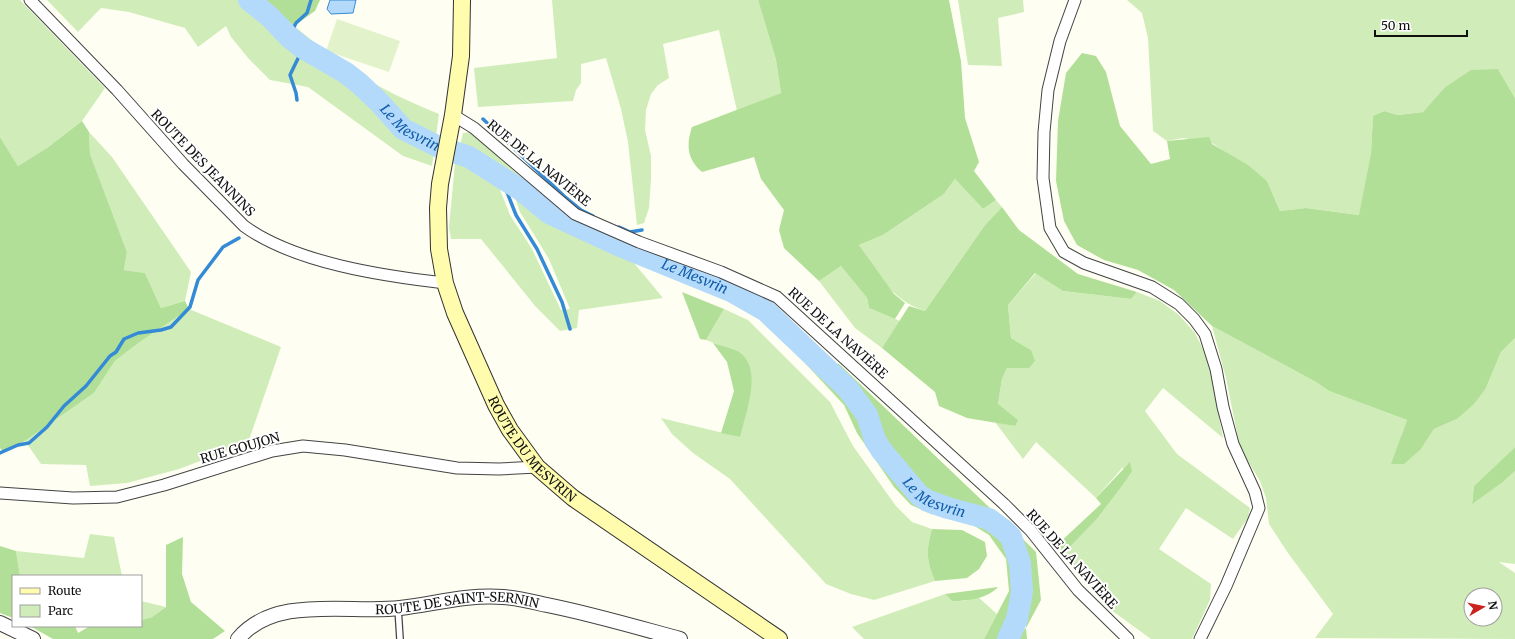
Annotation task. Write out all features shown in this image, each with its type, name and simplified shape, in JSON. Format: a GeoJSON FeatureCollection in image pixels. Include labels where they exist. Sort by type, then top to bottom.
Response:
{"type":"FeatureCollection","features":[{"type":"Feature","properties":{"kind":"main road","name":"ROUTE DU MESVRIN"},"geometry":{"type":"LineString","coordinates":[[462,0],[461,56],[438,208],[439,249],[445,283],[470,350],[496,405],[514,436],[537,467],[572,498],[779,639]]}},
{"type":"Feature","properties":{"kind":"street","name":"ROUTE DES JEANNINS"},"geometry":{"type":"LineString","coordinates":[[30,0],[117,90],[183,164],[244,226],[254,234],[294,253],[330,263],[410,279],[445,283]]}},
{"type":"Feature","properties":{"kind":"street"},"geometry":{"type":"LineString","coordinates":[[1074,0],[1060,41],[1046,104],[1043,178],[1050,228],[1064,252],[1084,263],[1152,287],[1179,304],[1194,319],[1205,334],[1216,369],[1233,444],[1255,492],[1259,508],[1250,534],[1200,639]]}},
{"type":"Feature","properties":{"kind":"street","name":"RUE DE LA NAVIÈRE"},"geometry":{"type":"LineString","coordinates":[[453,115],[474,128],[575,214],[639,242],[721,272],[777,297],[1004,504],[1031,531],[1083,595],[1128,639]]}},
{"type":"Feature","properties":{"kind":"street","name":"RUE GOUJON"},"geometry":{"type":"LineString","coordinates":[[0,493],[73,498],[117,497],[164,485],[272,451],[303,446],[345,450],[457,468],[499,469],[537,467]]}},
{"type":"Feature","properties":{"kind":"street","name":"ROUTE DE SAINT-SERNIN"},"geometry":{"type":"LineString","coordinates":[[238,639],[262,620],[286,613],[318,608],[398,608],[476,596],[503,597],[584,612],[680,639]]}},
{"type":"Feature","properties":{"kind":"street"},"geometry":{"type":"LineString","coordinates":[[0,623],[33,639]]}},
{"type":"Feature","properties":{"kind":"lane"},"geometry":{"type":"LineString","coordinates":[[398,608],[400,639]]}},
{"type":"Feature","properties":{"kind":"green space"},"geometry":{"type":"Polygon","coordinates":[[[0,0],[20,0],[105,88],[82,121],[47,148],[18,166],[0,137],[0,0]]]}},
{"type":"Feature","properties":{"kind":"green space"},"geometry":{"type":"Polygon","coordinates":[[[47,0],[264,0],[320,47],[355,72],[396,95],[439,114],[432,166],[403,156],[308,87],[270,80],[249,59],[231,37],[226,26],[198,47],[185,28],[129,12],[101,8],[78,32],[47,0]]]}},
{"type":"Feature","properties":{"kind":"green space"},"geometry":{"type":"Polygon","coordinates":[[[264,0],[320,0],[315,11],[294,26],[264,0]]]}},
{"type":"Feature","properties":{"kind":"green space"},"geometry":{"type":"Polygon","coordinates":[[[552,0],[758,0],[776,60],[781,93],[737,111],[719,30],[663,44],[669,78],[658,85],[651,94],[646,110],[645,130],[651,156],[649,208],[644,223],[637,225],[628,142],[621,109],[606,58],[581,64],[581,83],[576,90],[573,101],[478,107],[474,68],[557,58],[552,0]]]}},
{"type":"Feature","properties":{"kind":"green space"},"geometry":{"type":"Polygon","coordinates":[[[758,0],[949,0],[961,61],[965,118],[979,162],[974,171],[996,200],[983,209],[955,179],[944,194],[883,235],[859,245],[894,294],[905,303],[895,319],[869,308],[867,298],[841,266],[819,281],[784,248],[779,230],[784,210],[761,179],[754,157],[702,172],[693,162],[689,151],[689,140],[692,127],[781,93],[776,60],[758,0]]]}},
{"type":"Feature","properties":{"kind":"green space"},"geometry":{"type":"Polygon","coordinates":[[[958,0],[1023,0],[1024,12],[998,18],[1002,66],[968,65],[958,0]]]}},
{"type":"Feature","properties":{"kind":"green space"},"geometry":{"type":"Polygon","coordinates":[[[1127,0],[1515,0],[1515,98],[1498,69],[1444,88],[1423,112],[1398,115],[1384,111],[1373,116],[1371,153],[1360,215],[1306,208],[1280,211],[1267,181],[1212,143],[1183,138],[1167,141],[1153,131],[1148,38],[1142,13],[1127,0]]]}},
{"type":"Feature","properties":{"kind":"green space"},"geometry":{"type":"Polygon","coordinates":[[[337,19],[400,41],[389,72],[326,51],[337,19]]]}},
{"type":"Feature","properties":{"kind":"green space"},"geometry":{"type":"Polygon","coordinates":[[[1082,53],[1096,56],[1106,72],[1120,126],[1151,164],[1170,159],[1167,141],[1209,137],[1212,144],[1248,165],[1267,181],[1280,211],[1306,208],[1359,215],[1371,153],[1373,116],[1384,111],[1398,115],[1423,112],[1444,88],[1471,70],[1498,69],[1515,98],[1515,338],[1501,352],[1486,388],[1474,404],[1457,419],[1434,429],[1421,449],[1404,464],[1391,464],[1407,420],[1329,391],[1316,382],[1212,326],[1174,290],[1138,270],[1104,260],[1077,245],[1064,221],[1056,181],[1058,121],[1066,73],[1082,53]]]}},
{"type":"Feature","properties":{"kind":"green space"},"geometry":{"type":"Polygon","coordinates":[[[82,121],[89,132],[90,154],[127,252],[124,270],[145,273],[161,308],[185,301],[189,309],[137,344],[115,361],[94,393],[25,441],[3,452],[0,448],[0,137],[18,166],[47,148],[82,121]]]}},
{"type":"Feature","properties":{"kind":"green space"},"geometry":{"type":"Polygon","coordinates":[[[89,132],[112,157],[191,272],[185,301],[161,308],[145,273],[124,270],[127,252],[90,154],[89,132]]]}},
{"type":"Feature","properties":{"kind":"green space"},"geometry":{"type":"Polygon","coordinates":[[[471,132],[561,213],[470,149],[460,145],[463,133],[471,132]]]}},
{"type":"Feature","properties":{"kind":"green space"},"geometry":{"type":"Polygon","coordinates":[[[465,160],[497,182],[510,215],[532,249],[561,310],[570,309],[549,259],[520,212],[512,189],[537,217],[579,238],[618,252],[634,263],[663,298],[579,310],[577,328],[560,331],[536,307],[481,239],[451,239],[449,227],[455,163],[465,160]]]}},
{"type":"Feature","properties":{"kind":"green space"},"geometry":{"type":"Polygon","coordinates":[[[955,179],[983,209],[996,200],[1002,207],[985,225],[925,311],[902,300],[886,284],[859,245],[883,235],[944,194],[955,179]]]}},
{"type":"Feature","properties":{"kind":"green space"},"geometry":{"type":"Polygon","coordinates":[[[1002,207],[1019,230],[1078,274],[1137,292],[1131,299],[1063,291],[1035,273],[1008,305],[1011,338],[1031,350],[1035,361],[1029,368],[1007,368],[1002,379],[998,404],[1018,420],[1015,426],[967,418],[939,406],[935,392],[882,348],[909,306],[925,311],[985,225],[1002,207]]]}},
{"type":"Feature","properties":{"kind":"green space"},"geometry":{"type":"Polygon","coordinates":[[[841,266],[867,298],[869,308],[900,321],[882,348],[855,328],[819,281],[841,266]]]}},
{"type":"Feature","properties":{"kind":"green space"},"geometry":{"type":"Polygon","coordinates":[[[1036,273],[1063,291],[1131,299],[1137,292],[1160,301],[1179,315],[1195,333],[1208,359],[1223,438],[1163,388],[1145,411],[1177,454],[1250,508],[1248,518],[1233,539],[1186,508],[1159,549],[1211,584],[1210,600],[1192,639],[1151,639],[1107,607],[1063,554],[1097,519],[1125,482],[1123,467],[1096,498],[1036,442],[1023,459],[995,422],[1015,426],[998,404],[1002,379],[1007,368],[1028,368],[1031,350],[1011,338],[1008,305],[1036,273]]]}},
{"type":"Feature","properties":{"kind":"green space"},"geometry":{"type":"Polygon","coordinates":[[[682,292],[724,309],[706,340],[700,339],[682,292]]]}},
{"type":"Feature","properties":{"kind":"green space"},"geometry":{"type":"Polygon","coordinates":[[[189,309],[281,347],[248,443],[179,469],[127,483],[90,486],[86,465],[41,464],[25,441],[94,393],[115,361],[137,344],[189,309]]]}},
{"type":"Feature","properties":{"kind":"green space"},"geometry":{"type":"Polygon","coordinates":[[[724,309],[748,320],[830,402],[853,446],[896,506],[912,522],[932,529],[928,555],[935,581],[874,600],[851,594],[826,584],[730,479],[693,453],[672,434],[661,418],[740,437],[739,353],[706,340],[724,309]]]}},
{"type":"Feature","properties":{"kind":"green space"},"geometry":{"type":"Polygon","coordinates":[[[766,321],[772,323],[828,376],[862,415],[868,437],[877,451],[910,489],[924,501],[951,513],[978,519],[1008,542],[1014,557],[1016,595],[1011,618],[1001,639],[984,639],[1009,591],[1006,559],[989,535],[968,522],[931,514],[911,505],[894,487],[857,433],[844,405],[766,321]]]}},
{"type":"Feature","properties":{"kind":"green space"},"geometry":{"type":"Polygon","coordinates":[[[1212,326],[1316,382],[1329,391],[1407,420],[1401,436],[1421,449],[1434,429],[1457,419],[1486,388],[1501,352],[1515,338],[1515,447],[1474,486],[1472,503],[1503,482],[1515,471],[1515,564],[1499,562],[1515,573],[1515,639],[1315,638],[1333,614],[1288,553],[1269,524],[1266,498],[1260,481],[1240,448],[1226,378],[1212,326]]]}},
{"type":"Feature","properties":{"kind":"green space"},"geometry":{"type":"Polygon","coordinates":[[[713,343],[739,352],[746,360],[750,369],[752,380],[751,392],[740,437],[721,433],[734,391],[727,362],[713,343]]]}},
{"type":"Feature","properties":{"kind":"green space"},"geometry":{"type":"Polygon","coordinates":[[[830,363],[839,364],[991,509],[979,509],[944,500],[923,491],[881,443],[866,406],[830,363]]]}},
{"type":"Feature","properties":{"kind":"green space"},"geometry":{"type":"Polygon","coordinates":[[[1515,447],[1515,471],[1503,482],[1472,504],[1474,486],[1515,447]]]}},
{"type":"Feature","properties":{"kind":"green space"},"geometry":{"type":"Polygon","coordinates":[[[1130,462],[1132,471],[1125,482],[1097,519],[1063,554],[1056,546],[1101,504],[1096,498],[1130,462]]]}},
{"type":"Feature","properties":{"kind":"green space"},"geometry":{"type":"Polygon","coordinates":[[[932,529],[962,530],[985,542],[987,556],[979,569],[967,578],[935,581],[928,555],[932,529]]]}},
{"type":"Feature","properties":{"kind":"green space"},"geometry":{"type":"Polygon","coordinates":[[[90,534],[114,537],[122,575],[20,575],[16,551],[84,558],[90,534]]]}},
{"type":"Feature","properties":{"kind":"green space"},"geometry":{"type":"Polygon","coordinates":[[[183,537],[182,574],[191,602],[225,631],[213,639],[53,639],[32,627],[75,627],[78,633],[88,627],[142,627],[142,620],[152,617],[166,607],[166,545],[183,537]]]}},
{"type":"Feature","properties":{"kind":"green space"},"geometry":{"type":"Polygon","coordinates":[[[1022,538],[1036,552],[1041,600],[1026,628],[1028,570],[1022,538]]]}},
{"type":"Feature","properties":{"kind":"green space"},"geometry":{"type":"Polygon","coordinates":[[[0,546],[16,551],[20,575],[12,575],[12,618],[0,613],[0,546]]]}},
{"type":"Feature","properties":{"kind":"green space"},"geometry":{"type":"Polygon","coordinates":[[[998,587],[983,597],[970,600],[952,601],[945,594],[998,587]]]}},
{"type":"Feature","properties":{"kind":"green space"},"geometry":{"type":"Polygon","coordinates":[[[945,594],[952,601],[965,601],[978,597],[997,614],[984,639],[864,639],[852,627],[945,594]]]}},
{"type":"Feature","properties":{"kind":"green space"},"geometry":{"type":"Polygon","coordinates":[[[142,601],[166,607],[152,617],[142,620],[142,601]]]}},
{"type":"Feature","properties":{"kind":"green space"},"geometry":{"type":"Polygon","coordinates":[[[1026,628],[1027,639],[1014,639],[1026,628]]]}},
{"type":"Feature","properties":{"kind":"water"},"geometry":{"type":"Polygon","coordinates":[[[330,0],[356,0],[353,13],[331,14],[327,9],[330,0]]]}},
{"type":"Feature","properties":{"kind":"waterway","name":"Le Mesvrin"},"geometry":{"type":"LineString","coordinates":[[249,0],[270,17],[289,37],[303,48],[346,73],[360,84],[380,103],[403,129],[439,147],[469,157],[521,190],[549,213],[618,245],[731,291],[766,311],[848,389],[867,415],[875,440],[882,451],[919,495],[928,501],[948,508],[989,519],[1011,537],[1020,563],[1022,592],[1017,619],[1008,639]]}},
{"type":"Feature","properties":{"kind":"waterway"},"geometry":{"type":"LineString","coordinates":[[289,37],[296,23],[307,13],[311,0]]}},
{"type":"Feature","properties":{"kind":"waterway"},"geometry":{"type":"LineString","coordinates":[[297,100],[290,75],[303,48]]}},
{"type":"Feature","properties":{"kind":"waterway"},"geometry":{"type":"LineString","coordinates":[[483,119],[564,196],[581,210],[593,216]]}},
{"type":"Feature","properties":{"kind":"waterway"},"geometry":{"type":"LineString","coordinates":[[501,177],[516,215],[537,249],[562,302],[570,329]]}},
{"type":"Feature","properties":{"kind":"waterway"},"geometry":{"type":"LineString","coordinates":[[619,227],[630,232],[642,230]]}},
{"type":"Feature","properties":{"kind":"waterway"},"geometry":{"type":"LineString","coordinates":[[0,453],[18,445],[29,443],[47,427],[64,406],[86,386],[110,356],[116,352],[124,339],[138,333],[171,327],[190,307],[198,280],[223,247],[239,238]]}}]}
